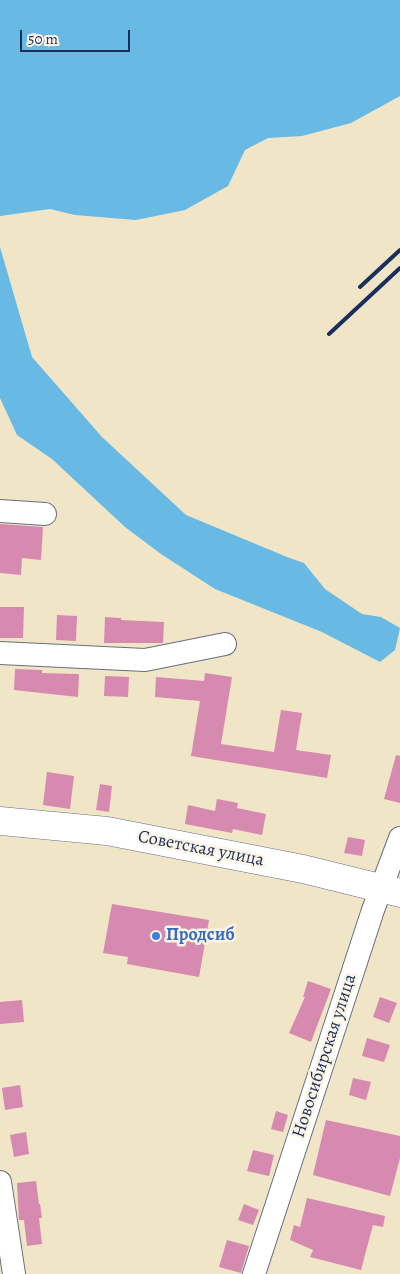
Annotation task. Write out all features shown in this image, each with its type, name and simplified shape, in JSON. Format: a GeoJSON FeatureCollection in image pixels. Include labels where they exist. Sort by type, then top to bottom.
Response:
{"type":"FeatureCollection","features":[{"type":"Feature","properties":{"kind":"main road","name":"Советская улица"},"geometry":{"type":"LineString","coordinates":[[0,821],[107,831],[303,869],[391,890]]}},
{"type":"Feature","properties":{"kind":"street"},"geometry":{"type":"LineString","coordinates":[[0,511],[46,514]]}},
{"type":"Feature","properties":{"kind":"street"},"geometry":{"type":"LineString","coordinates":[[0,653],[145,660],[225,644]]}},
{"type":"Feature","properties":{"kind":"street","name":"Новосибирская улица"},"geometry":{"type":"LineString","coordinates":[[254,1274],[391,890],[400,838]]}},
{"type":"Feature","properties":{"kind":"street"},"geometry":{"type":"LineString","coordinates":[[0,1182],[14,1274]]}},
{"type":"Feature","properties":{"kind":"water"},"geometry":{"type":"Polygon","coordinates":[[[0,0],[400,0],[400,96],[351,123],[302,136],[268,138],[245,150],[228,186],[185,210],[136,220],[75,215],[50,209],[0,216],[0,0]]]}},
{"type":"Feature","properties":{"kind":"water"},"geometry":{"type":"Polygon","coordinates":[[[0,247],[32,357],[102,437],[186,515],[304,563],[325,589],[362,614],[381,617],[400,628],[395,650],[380,662],[322,632],[215,589],[161,554],[125,527],[52,459],[17,435],[0,398],[0,247]]]}},
{"type":"Feature","properties":{"kind":"building"},"geometry":{"type":"Polygon","coordinates":[[[0,524],[43,527],[41,560],[22,558],[21,575],[0,573],[0,524]]]}},
{"type":"Feature","properties":{"kind":"building"},"geometry":{"type":"Polygon","coordinates":[[[0,607],[24,607],[23,638],[0,638],[0,607]]]}},
{"type":"Feature","properties":{"kind":"building"},"geometry":{"type":"Polygon","coordinates":[[[57,615],[77,616],[76,641],[56,640],[57,615]]]}},
{"type":"Feature","properties":{"kind":"building"},"geometry":{"type":"Polygon","coordinates":[[[105,617],[121,618],[121,620],[164,622],[163,643],[104,643],[105,617]]]}},
{"type":"Feature","properties":{"kind":"building"},"geometry":{"type":"Polygon","coordinates":[[[15,669],[42,670],[42,673],[79,674],[78,697],[14,690],[15,669]]]}},
{"type":"Feature","properties":{"kind":"building"},"geometry":{"type":"Polygon","coordinates":[[[205,673],[232,677],[221,744],[274,752],[281,710],[302,713],[296,750],[331,755],[327,778],[191,756],[200,701],[155,697],[156,677],[204,681],[205,673]]]}},
{"type":"Feature","properties":{"kind":"building"},"geometry":{"type":"Polygon","coordinates":[[[105,676],[129,677],[128,697],[104,696],[105,676]]]}},
{"type":"Feature","properties":{"kind":"building"},"geometry":{"type":"Polygon","coordinates":[[[396,755],[400,756],[400,803],[384,799],[396,755]]]}},
{"type":"Feature","properties":{"kind":"building"},"geometry":{"type":"Polygon","coordinates":[[[47,772],[74,776],[70,809],[43,805],[47,772]]]}},
{"type":"Feature","properties":{"kind":"building"},"geometry":{"type":"Polygon","coordinates":[[[100,784],[112,786],[109,812],[96,810],[100,784]]]}},
{"type":"Feature","properties":{"kind":"building"},"geometry":{"type":"Polygon","coordinates":[[[217,799],[238,803],[237,808],[266,814],[262,835],[233,829],[232,833],[185,824],[188,805],[215,811],[217,799]]]}},
{"type":"Feature","properties":{"kind":"building"},"geometry":{"type":"Polygon","coordinates":[[[348,837],[365,840],[362,856],[344,853],[348,837]]]}},
{"type":"Feature","properties":{"kind":"building","name":"Продсиб"},"geometry":{"type":"Polygon","coordinates":[[[112,904],[209,920],[199,977],[127,964],[128,957],[103,953],[112,904]]]}},
{"type":"Feature","properties":{"kind":"building"},"geometry":{"type":"Polygon","coordinates":[[[308,981],[331,989],[311,1042],[289,1033],[305,997],[303,997],[308,981]]]}},
{"type":"Feature","properties":{"kind":"building"},"geometry":{"type":"Polygon","coordinates":[[[380,997],[397,1003],[389,1023],[373,1017],[380,997]]]}},
{"type":"Feature","properties":{"kind":"building"},"geometry":{"type":"Polygon","coordinates":[[[22,1000],[24,1022],[0,1024],[0,1002],[22,1000]]]}},
{"type":"Feature","properties":{"kind":"building"},"geometry":{"type":"Polygon","coordinates":[[[367,1038],[390,1045],[384,1062],[362,1056],[367,1038]]]}},
{"type":"Feature","properties":{"kind":"building"},"geometry":{"type":"Polygon","coordinates":[[[353,1078],[371,1082],[366,1100],[349,1095],[353,1078]]]}},
{"type":"Feature","properties":{"kind":"building"},"geometry":{"type":"Polygon","coordinates":[[[20,1085],[23,1107],[5,1110],[2,1088],[20,1085]]]}},
{"type":"Feature","properties":{"kind":"building"},"geometry":{"type":"Polygon","coordinates":[[[276,1111],[288,1115],[283,1132],[271,1129],[276,1111]]]}},
{"type":"Feature","properties":{"kind":"building"},"geometry":{"type":"Polygon","coordinates":[[[326,1120],[400,1136],[400,1158],[390,1196],[313,1175],[326,1120]]]}},
{"type":"Feature","properties":{"kind":"building"},"geometry":{"type":"Polygon","coordinates":[[[26,1132],[29,1154],[14,1157],[10,1135],[26,1132]]]}},
{"type":"Feature","properties":{"kind":"building"},"geometry":{"type":"Polygon","coordinates":[[[253,1150],[274,1155],[269,1176],[247,1171],[253,1150]]]}},
{"type":"Feature","properties":{"kind":"building"},"geometry":{"type":"Polygon","coordinates":[[[36,1181],[42,1218],[39,1218],[42,1244],[27,1246],[24,1220],[19,1220],[17,1183],[36,1181]]]}},
{"type":"Feature","properties":{"kind":"building"},"geometry":{"type":"Polygon","coordinates":[[[307,1198],[385,1216],[383,1227],[373,1225],[361,1270],[310,1257],[313,1250],[290,1240],[294,1225],[300,1227],[307,1198]]]}},
{"type":"Feature","properties":{"kind":"building"},"geometry":{"type":"Polygon","coordinates":[[[244,1204],[259,1210],[253,1225],[238,1220],[244,1204]]]}},
{"type":"Feature","properties":{"kind":"building"},"geometry":{"type":"Polygon","coordinates":[[[227,1240],[249,1246],[241,1273],[219,1267],[227,1240]]]}},
{"type":"Feature","properties":{"kind":"railway"},"geometry":{"type":"LineString","coordinates":[[360,287],[400,250]]}},
{"type":"Feature","properties":{"kind":"railway"},"geometry":{"type":"LineString","coordinates":[[329,334],[400,268]]}},
{"type":"Feature","properties":{"kind":"place","name":"Продсиб"},"geometry":{"type":"Point","coordinates":[156,936]}}]}
